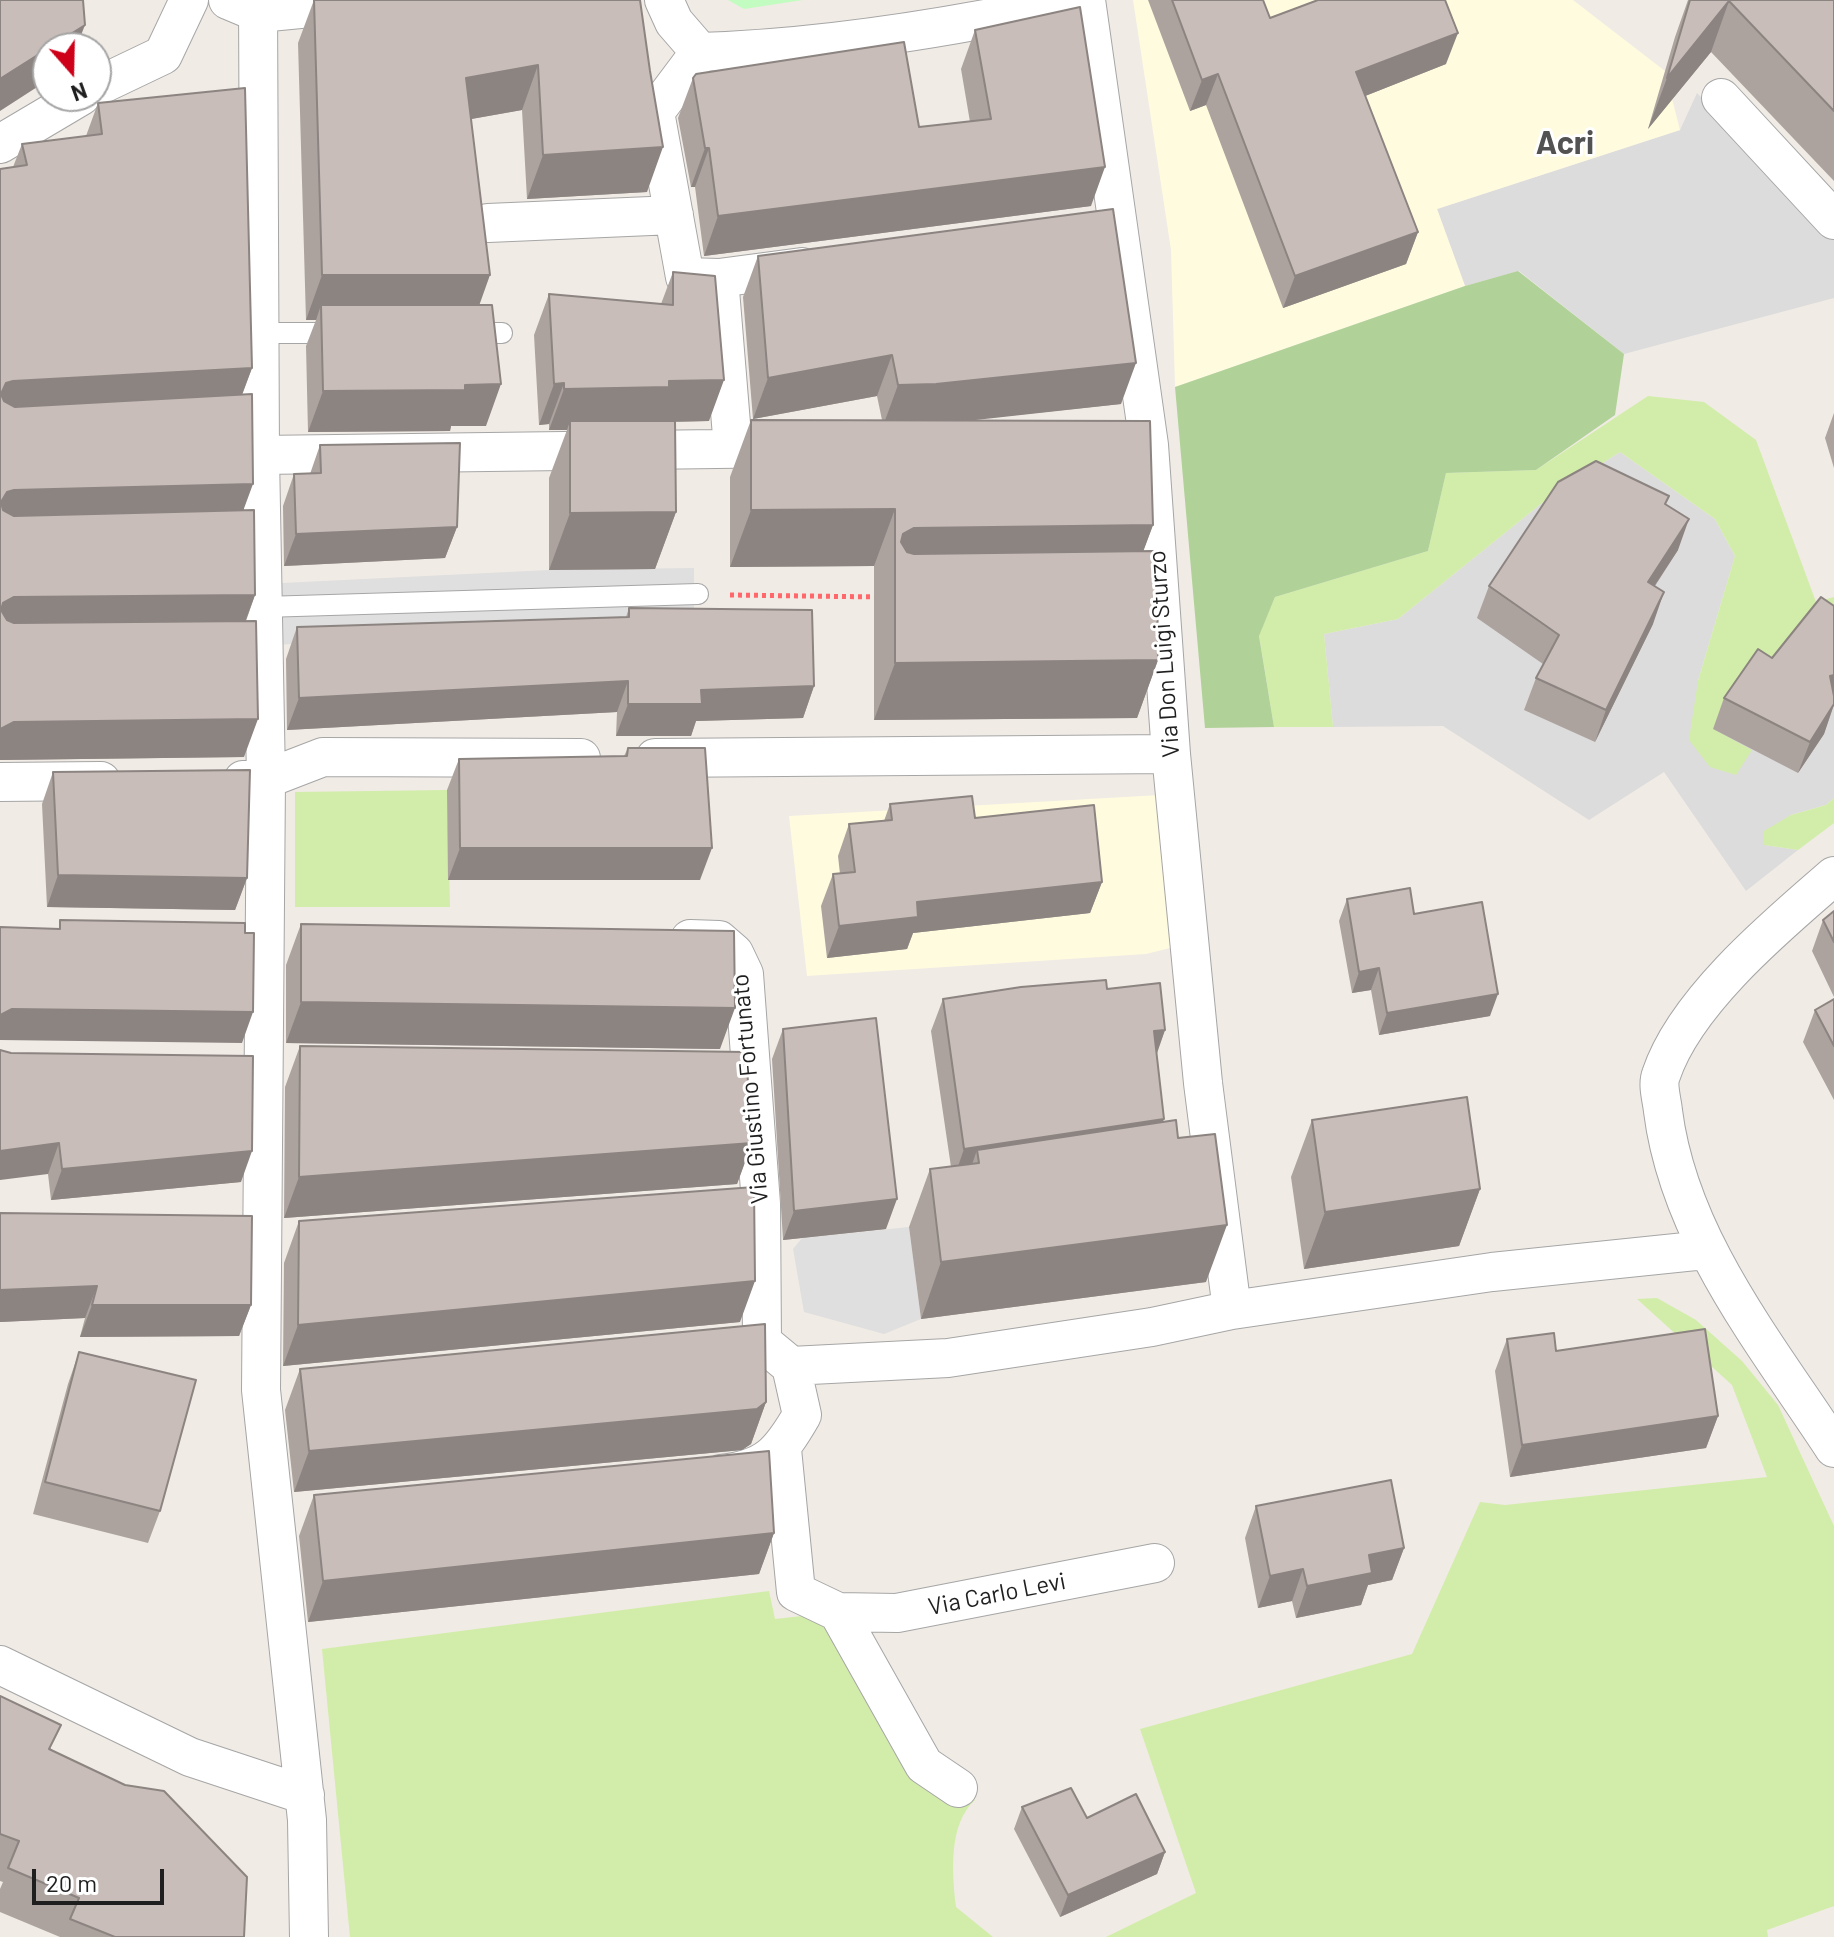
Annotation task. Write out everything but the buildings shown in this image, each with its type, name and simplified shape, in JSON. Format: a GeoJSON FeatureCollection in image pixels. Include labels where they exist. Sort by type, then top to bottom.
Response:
{"type":"FeatureCollection","features":[{"type":"Feature","properties":{"kind":"street"},"geometry":{"type":"LineString","coordinates":[[112,79],[163,55],[189,0]]}},
{"type":"Feature","properties":{"kind":"street"},"geometry":{"type":"LineString","coordinates":[[309,1937],[305,1795],[289,1514],[277,1388],[280,1240],[265,1066],[266,779],[256,646],[263,607],[254,535],[254,430],[260,333],[249,4],[393,0]]}},
{"type":"Feature","properties":{"kind":"street"},"geometry":{"type":"LineString","coordinates":[[664,0],[674,22],[700,52]]}},
{"type":"Feature","properties":{"kind":"street"},"geometry":{"type":"LineString","coordinates":[[700,52],[778,50],[921,30],[1083,0]]}},
{"type":"Feature","properties":{"kind":"street","name":"Via Don Luigi Sturzo"},"geometry":{"type":"LineString","coordinates":[[1083,0],[1104,227],[1171,754],[1204,1156],[1232,1310]]}},
{"type":"Feature","properties":{"kind":"street"},"geometry":{"type":"LineString","coordinates":[[700,52],[655,112],[685,277],[719,278],[838,262]]}},
{"type":"Feature","properties":{"kind":"street"},"geometry":{"type":"LineString","coordinates":[[1721,98],[1834,220]]}},
{"type":"Feature","properties":{"kind":"street"},"geometry":{"type":"LineString","coordinates":[[0,144],[54,112]]}},
{"type":"Feature","properties":{"kind":"street"},"geometry":{"type":"LineString","coordinates":[[488,223],[674,215]]}},
{"type":"Feature","properties":{"kind":"street"},"geometry":{"type":"LineString","coordinates":[[719,278],[733,448]]}},
{"type":"Feature","properties":{"kind":"street"},"geometry":{"type":"LineString","coordinates":[[254,430],[733,448],[825,447]]}},
{"type":"Feature","properties":{"kind":"street"},"geometry":{"type":"LineString","coordinates":[[204,780],[266,779],[323,757],[808,758],[1171,754]]}},
{"type":"Feature","properties":{"kind":"street"},"geometry":{"type":"LineString","coordinates":[[0,782],[141,781]]}},
{"type":"Feature","properties":{"kind":"street"},"geometry":{"type":"LineString","coordinates":[[1834,876],[1778,924],[1684,1025],[1659,1078],[1667,1139],[1705,1250],[1834,1448]]}},
{"type":"Feature","properties":{"kind":"street","name":"Via Giustino Fortunato"},"geometry":{"type":"LineString","coordinates":[[656,939],[719,940],[734,953],[744,974],[736,1071],[745,1205],[761,1351]]}},
{"type":"Feature","properties":{"kind":"street"},"geometry":{"type":"LineString","coordinates":[[761,1351],[948,1358],[1152,1327],[1232,1310],[1492,1272],[1705,1250]]}},
{"type":"Feature","properties":{"kind":"street"},"geometry":{"type":"LineString","coordinates":[[688,1477],[750,1471],[782,1449],[802,1415],[761,1351]]}},
{"type":"Feature","properties":{"kind":"street","name":"Via Carlo Levi"},"geometry":{"type":"LineString","coordinates":[[782,1449],[796,1592],[838,1612],[897,1613],[1155,1563]]}},
{"type":"Feature","properties":{"kind":"street"},"geometry":{"type":"LineString","coordinates":[[838,1612],[924,1765],[958,1788]]}},
{"type":"Feature","properties":{"kind":"street"},"geometry":{"type":"LineString","coordinates":[[0,1665],[190,1757],[305,1795]]}},
{"type":"Feature","properties":{"kind":"lane"},"geometry":{"type":"LineString","coordinates":[[260,333],[350,333]]}},
{"type":"Feature","properties":{"kind":"lane"},"geometry":{"type":"LineString","coordinates":[[441,333],[502,333]]}},
{"type":"Feature","properties":{"kind":"lane"},"geometry":{"type":"LineString","coordinates":[[263,607],[698,594]]}},
{"type":"Feature","properties":{"kind":"path"},"geometry":{"type":"LineString","coordinates":[[698,594],[893,598]]}},
{"type":"Feature","properties":{"kind":"shaded area"},"geometry":{"type":"Polygon","coordinates":[[[1133,0],[1573,0],[1665,71],[1680,130],[1437,209],[1465,286],[1175,387],[1171,250],[1133,0]]]}},
{"type":"Feature","properties":{"kind":"shaded area"},"geometry":{"type":"Polygon","coordinates":[[[1697,93],[1834,236],[1834,298],[1624,354],[1519,271],[1465,286],[1437,209],[1680,130],[1697,93]]]}},
{"type":"Feature","properties":{"kind":"shaded area"},"geometry":{"type":"Polygon","coordinates":[[[1620,452],[1715,519],[1735,556],[1698,681],[1713,729],[1834,646],[1834,798],[1826,805],[1791,815],[1765,845],[1798,850],[1746,891],[1664,772],[1589,820],[1443,726],[1333,727],[1324,634],[1398,619],[1552,495],[1620,452]]]}},
{"type":"Feature","properties":{"kind":"shaded area"},"geometry":{"type":"Polygon","coordinates":[[[694,568],[694,615],[264,646],[262,584],[549,570],[694,568]]]}},
{"type":"Feature","properties":{"kind":"shaded area"},"geometry":{"type":"Polygon","coordinates":[[[1160,795],[1174,947],[1146,954],[807,976],[789,816],[1160,795]]]}},
{"type":"Feature","properties":{"kind":"shaded area"},"geometry":{"type":"Polygon","coordinates":[[[909,1227],[921,1319],[884,1334],[804,1312],[793,1249],[802,1238],[909,1227]]]}},
{"type":"Feature","properties":{"kind":"green space"},"geometry":{"type":"Polygon","coordinates":[[[728,0],[803,0],[744,9],[728,0]]]}},
{"type":"Feature","properties":{"kind":"green space"},"geometry":{"type":"Polygon","coordinates":[[[1518,271],[1624,354],[1615,415],[1536,470],[1446,473],[1428,551],[1275,597],[1259,636],[1274,727],[1205,728],[1175,387],[1465,286],[1518,271]]]}},
{"type":"Feature","properties":{"kind":"green space"},"geometry":{"type":"Polygon","coordinates":[[[1648,396],[1704,402],[1756,440],[1816,602],[1834,597],[1834,646],[1713,729],[1752,750],[1736,775],[1710,767],[1689,740],[1698,681],[1735,556],[1715,519],[1620,452],[1552,495],[1398,619],[1324,634],[1333,727],[1274,727],[1259,635],[1275,597],[1428,551],[1446,473],[1536,470],[1648,396]]]}},
{"type":"Feature","properties":{"kind":"green space"},"geometry":{"type":"Polygon","coordinates":[[[447,790],[450,907],[295,907],[295,792],[447,790]]]}},
{"type":"Feature","properties":{"kind":"green space"},"geometry":{"type":"Polygon","coordinates":[[[1834,798],[1834,823],[1798,850],[1764,845],[1764,831],[1791,815],[1826,805],[1834,798]]]}},
{"type":"Feature","properties":{"kind":"green space"},"geometry":{"type":"Polygon","coordinates":[[[1657,1298],[1696,1320],[1742,1361],[1778,1405],[1834,1526],[1834,1906],[1767,1930],[1768,1937],[1106,1937],[1196,1893],[1140,1729],[1412,1654],[1480,1502],[1505,1505],[1767,1477],[1732,1385],[1637,1299],[1657,1298]]]}},
{"type":"Feature","properties":{"kind":"green space"},"geometry":{"type":"Polygon","coordinates":[[[769,1591],[775,1619],[838,1612],[924,1765],[975,1800],[966,1810],[956,1836],[953,1880],[956,1907],[993,1937],[350,1937],[322,1649],[769,1591]]]}},
{"type":"Feature","properties":{"kind":"district","name":"Acri"},"geometry":{"type":"Point","coordinates":[1565,143]}}]}
